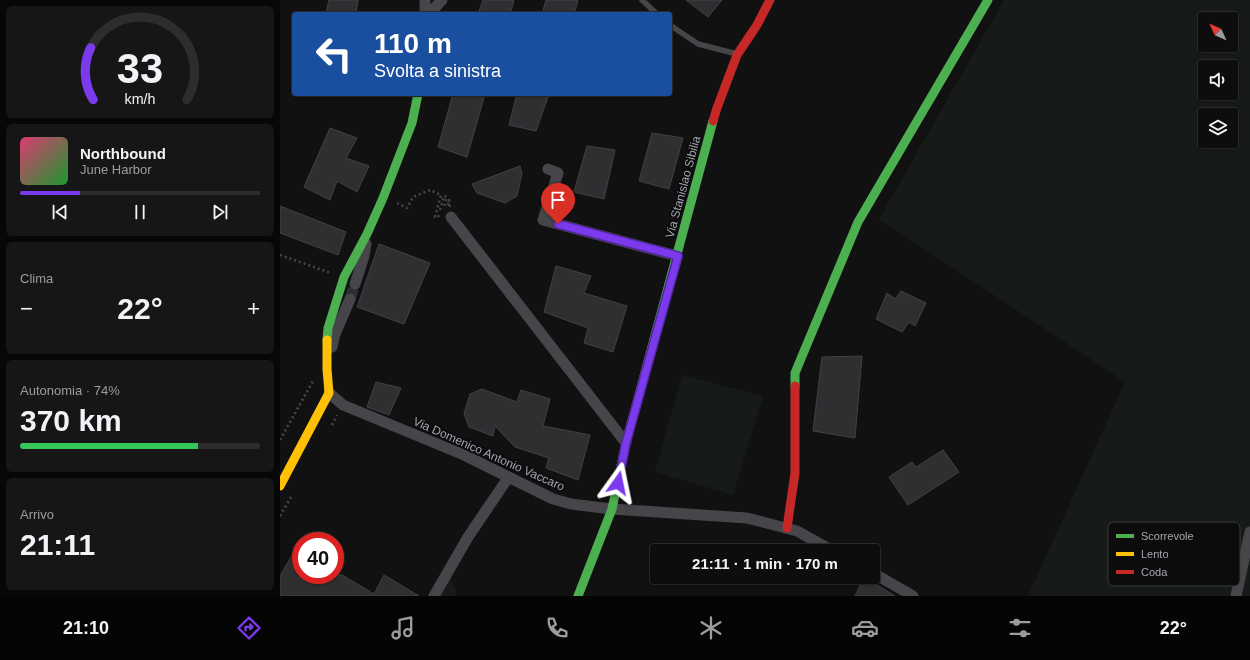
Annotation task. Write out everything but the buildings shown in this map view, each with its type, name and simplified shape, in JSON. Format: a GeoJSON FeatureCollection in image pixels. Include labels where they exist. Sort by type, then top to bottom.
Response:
{"type":"FeatureCollection","features":[{"type":"Feature","properties":{"kind":"street"},"geometry":{"type":"LineString","coordinates":[[424,12],[425,0]]}},
{"type":"Feature","properties":{"kind":"street"},"geometry":{"type":"LineString","coordinates":[[431,12],[442,0]]}},
{"type":"Feature","properties":{"kind":"street","name":"Via Stanislao Sibilia"},"geometry":{"type":"LineString","coordinates":[[578,596],[612,509],[626,443],[717,108],[737,55],[757,26],[770,0]]}},
{"type":"Feature","properties":{"kind":"street"},"geometry":{"type":"LineString","coordinates":[[787,528],[795,473],[794,373],[858,222],[988,0]]}},
{"type":"Feature","properties":{"kind":"street"},"geometry":{"type":"LineString","coordinates":[[280,486],[329,393],[327,369],[328,328],[344,277],[368,234],[412,123],[418,96]]}},
{"type":"Feature","properties":{"kind":"street"},"geometry":{"type":"LineString","coordinates":[[548,169],[558,173],[543,220],[678,256]]}},
{"type":"Feature","properties":{"kind":"street"},"geometry":{"type":"LineString","coordinates":[[446,215],[626,443]]}},
{"type":"Feature","properties":{"kind":"street"},"geometry":{"type":"LineString","coordinates":[[355,284],[364,256],[368,234]]}},
{"type":"Feature","properties":{"kind":"street"},"geometry":{"type":"LineString","coordinates":[[327,369],[335,334],[350,299]]}},
{"type":"Feature","properties":{"kind":"street","name":"Via Domenico Antonio Vaccaro"},"geometry":{"type":"LineString","coordinates":[[329,393],[343,405],[464,455],[553,499],[571,504],[612,509],[747,518],[797,531],[820,544]]}},
{"type":"Feature","properties":{"kind":"street"},"geometry":{"type":"LineString","coordinates":[[434,596],[468,537],[508,478]]}},
{"type":"Feature","properties":{"kind":"street"},"geometry":{"type":"LineString","coordinates":[[1240,578],[1250,532]]}},
{"type":"Feature","properties":{"kind":"street"},"geometry":{"type":"LineString","coordinates":[[880,578],[913,596]]}},
{"type":"Feature","properties":{"kind":"street"},"geometry":{"type":"LineString","coordinates":[[1236,596],[1238,586]]}},
{"type":"Feature","properties":{"kind":"lane"},"geometry":{"type":"LineString","coordinates":[[642,0],[654,12]]}},
{"type":"Feature","properties":{"kind":"lane"},"geometry":{"type":"LineString","coordinates":[[672,26],[698,44],[737,55]]}},
{"type":"Feature","properties":{"kind":"path"},"geometry":{"type":"LineString","coordinates":[[383,198],[407,208],[413,196],[430,190],[441,195],[435,217],[438,217],[444,196],[447,196],[446,215]]}},
{"type":"Feature","properties":{"kind":"path"},"geometry":{"type":"LineString","coordinates":[[280,255],[344,277]]}},
{"type":"Feature","properties":{"kind":"path"},"geometry":{"type":"LineString","coordinates":[[280,440],[313,380]]}},
{"type":"Feature","properties":{"kind":"shaded area"},"geometry":{"type":"Polygon","coordinates":[[[1004,0],[1250,0],[1250,596],[1028,596],[1125,382],[879,219],[1004,0]]]}},
{"type":"Feature","properties":{"kind":"shaded area"},"geometry":{"type":"Polygon","coordinates":[[[682,375],[763,396],[733,495],[655,472],[682,375]]]}},
{"type":"Feature","properties":{"kind":"shaded area"},"geometry":{"type":"Polygon","coordinates":[[[450,577],[456,591],[455,596],[436,596],[450,577]]]}},
{"type":"Feature","properties":{"kind":"tunnel"},"geometry":{"type":"LineString","coordinates":[[350,299],[355,284]]}},
{"type":"Feature","properties":{"kind":"traffic: fast"},"geometry":{"type":"LineString","coordinates":[[795,386],[795,373],[858,222],[988,0]]}},
{"type":"Feature","properties":{"kind":"traffic: fast"},"geometry":{"type":"LineString","coordinates":[[327,340],[328,328],[344,277],[367,234],[383,198],[412,123],[418,96]]}},
{"type":"Feature","properties":{"kind":"traffic: fast"},"geometry":{"type":"LineString","coordinates":[[578,596],[612,509],[626,443],[713,121]]}},
{"type":"Feature","properties":{"kind":"traffic: slow"},"geometry":{"type":"LineString","coordinates":[[280,486],[329,393],[327,340]]}},
{"type":"Feature","properties":{"kind":"traffic: jam"},"geometry":{"type":"LineString","coordinates":[[713,121],[737,55],[757,25],[770,0]]}},
{"type":"Feature","properties":{"kind":"traffic: jam"},"geometry":{"type":"LineString","coordinates":[[787,528],[795,473],[795,386]]}},
{"type":"Feature","properties":{"kind":"route"},"geometry":{"type":"LineString","coordinates":[[558,224],[678,256],[626,443],[618,483]]}}]}
